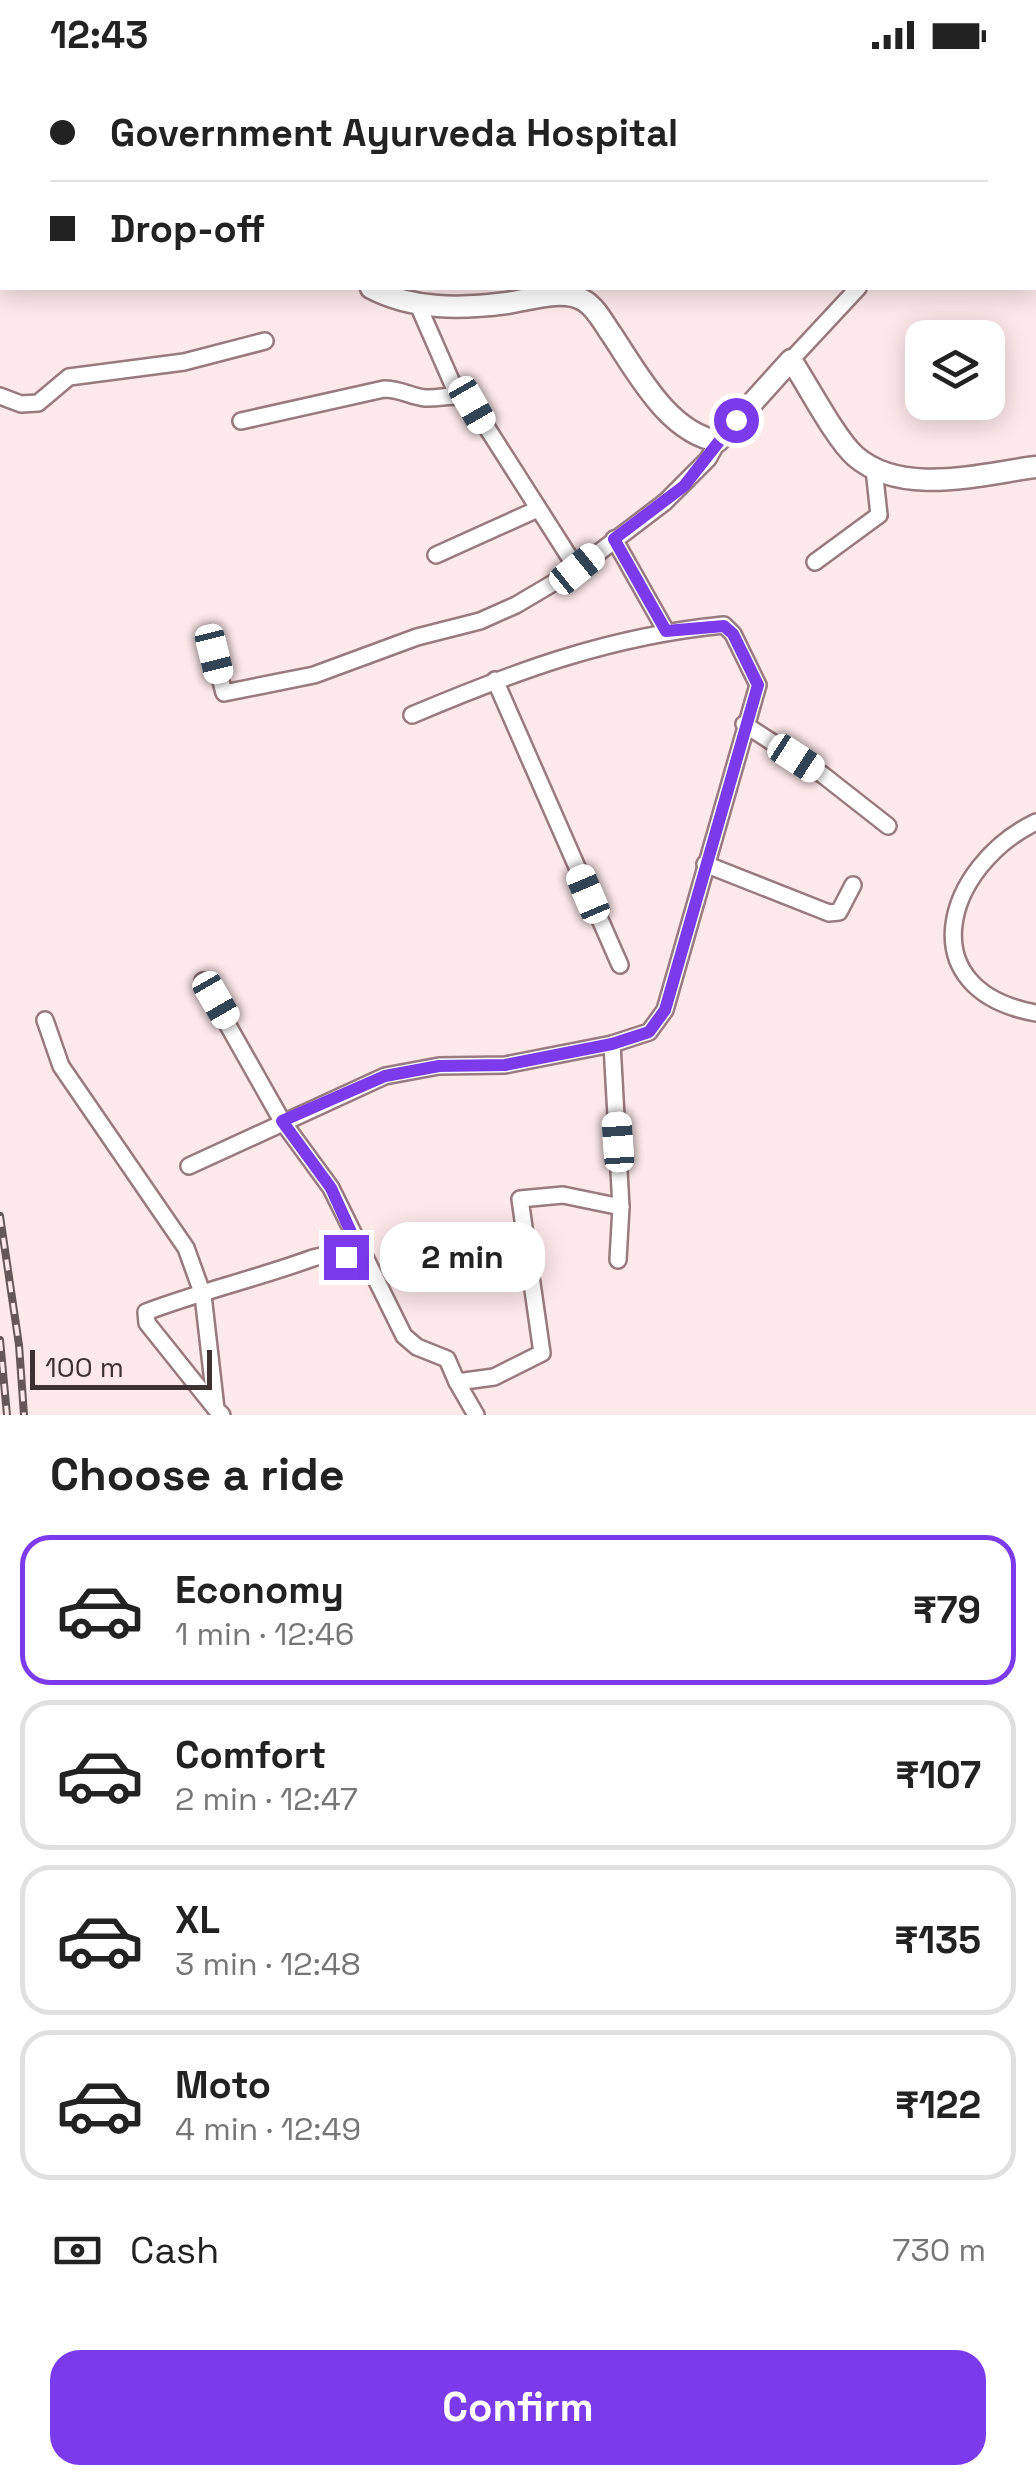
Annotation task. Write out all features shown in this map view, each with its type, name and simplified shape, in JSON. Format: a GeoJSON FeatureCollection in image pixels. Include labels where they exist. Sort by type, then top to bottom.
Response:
{"type":"FeatureCollection","features":[{"type":"Feature","properties":{"kind":"main road"},"geometry":{"type":"LineString","coordinates":[[377,290],[418,305],[501,304],[585,293],[670,415],[701,438],[718,441],[791,360],[854,455],[874,469],[902,478],[942,478],[1036,467]]}},
{"type":"Feature","properties":{"kind":"street"},"geometry":{"type":"LineString","coordinates":[[791,360],[856,290]]}},
{"type":"Feature","properties":{"kind":"street"},"geometry":{"type":"LineString","coordinates":[[418,305],[457,394]]}},
{"type":"Feature","properties":{"kind":"street"},"geometry":{"type":"LineString","coordinates":[[0,396],[21,404],[38,402],[69,377],[184,362],[265,341]]}},
{"type":"Feature","properties":{"kind":"street"},"geometry":{"type":"LineString","coordinates":[[241,421],[384,389],[401,389],[430,398],[457,394],[468,398],[577,569]]}},
{"type":"Feature","properties":{"kind":"street"},"geometry":{"type":"LineString","coordinates":[[214,654],[224,692],[314,675],[417,637],[480,621],[577,569],[684,486],[718,441]]}},
{"type":"Feature","properties":{"kind":"street"},"geometry":{"type":"LineString","coordinates":[[815,562],[879,515],[874,469]]}},
{"type":"Feature","properties":{"kind":"street"},"geometry":{"type":"LineString","coordinates":[[436,555],[538,509]]}},
{"type":"Feature","properties":{"kind":"street"},"geometry":{"type":"LineString","coordinates":[[614,539],[666,631]]}},
{"type":"Feature","properties":{"kind":"street"},"geometry":{"type":"LineString","coordinates":[[189,1166],[385,1076],[439,1066],[505,1065],[612,1044],[649,1032],[665,1010],[758,685],[733,634],[724,626],[666,631],[564,654],[412,715]]}},
{"type":"Feature","properties":{"kind":"street"},"geometry":{"type":"LineString","coordinates":[[495,680],[620,964]]}},
{"type":"Feature","properties":{"kind":"street"},"geometry":{"type":"LineString","coordinates":[[744,724],[823,775],[888,826]]}},
{"type":"Feature","properties":{"kind":"street"},"geometry":{"type":"LineString","coordinates":[[1036,822],[987,856],[957,908],[962,957],[978,992],[1036,1013]]}},
{"type":"Feature","properties":{"kind":"street"},"geometry":{"type":"LineString","coordinates":[[705,864],[829,913],[839,912],[853,885]]}},
{"type":"Feature","properties":{"kind":"street"},"geometry":{"type":"LineString","coordinates":[[203,981],[282,1121],[331,1188],[404,1336],[417,1347],[447,1359],[476,1415]]}},
{"type":"Feature","properties":{"kind":"street"},"geometry":{"type":"LineString","coordinates":[[45,1020],[61,1066],[186,1248],[203,1296],[219,1412]]}},
{"type":"Feature","properties":{"kind":"street"},"geometry":{"type":"LineString","coordinates":[[612,1044],[621,1208],[618,1260]]}},
{"type":"Feature","properties":{"kind":"street"},"geometry":{"type":"LineString","coordinates":[[457,1382],[494,1377],[542,1352],[520,1199],[563,1195],[621,1208]]}},
{"type":"Feature","properties":{"kind":"street"},"geometry":{"type":"LineString","coordinates":[[219,1412],[143,1317],[152,1310],[317,1256],[346,1257],[359,1250]]}},
{"type":"Feature","properties":{"kind":"railway"},"geometry":{"type":"LineString","coordinates":[[0,1216],[19,1345],[24,1415]]}},
{"type":"Feature","properties":{"kind":"railway"},"geometry":{"type":"LineString","coordinates":[[0,1340],[7,1415]]}},
{"type":"Feature","properties":{"kind":"route"},"geometry":{"type":"LineString","coordinates":[[346,1257],[359,1250],[344,1213],[331,1188],[282,1121],[362,1084],[415,1069],[505,1065],[612,1044],[649,1032],[665,1010],[758,685],[733,634],[724,626],[666,631],[614,539],[684,486],[736,420]]}}]}
